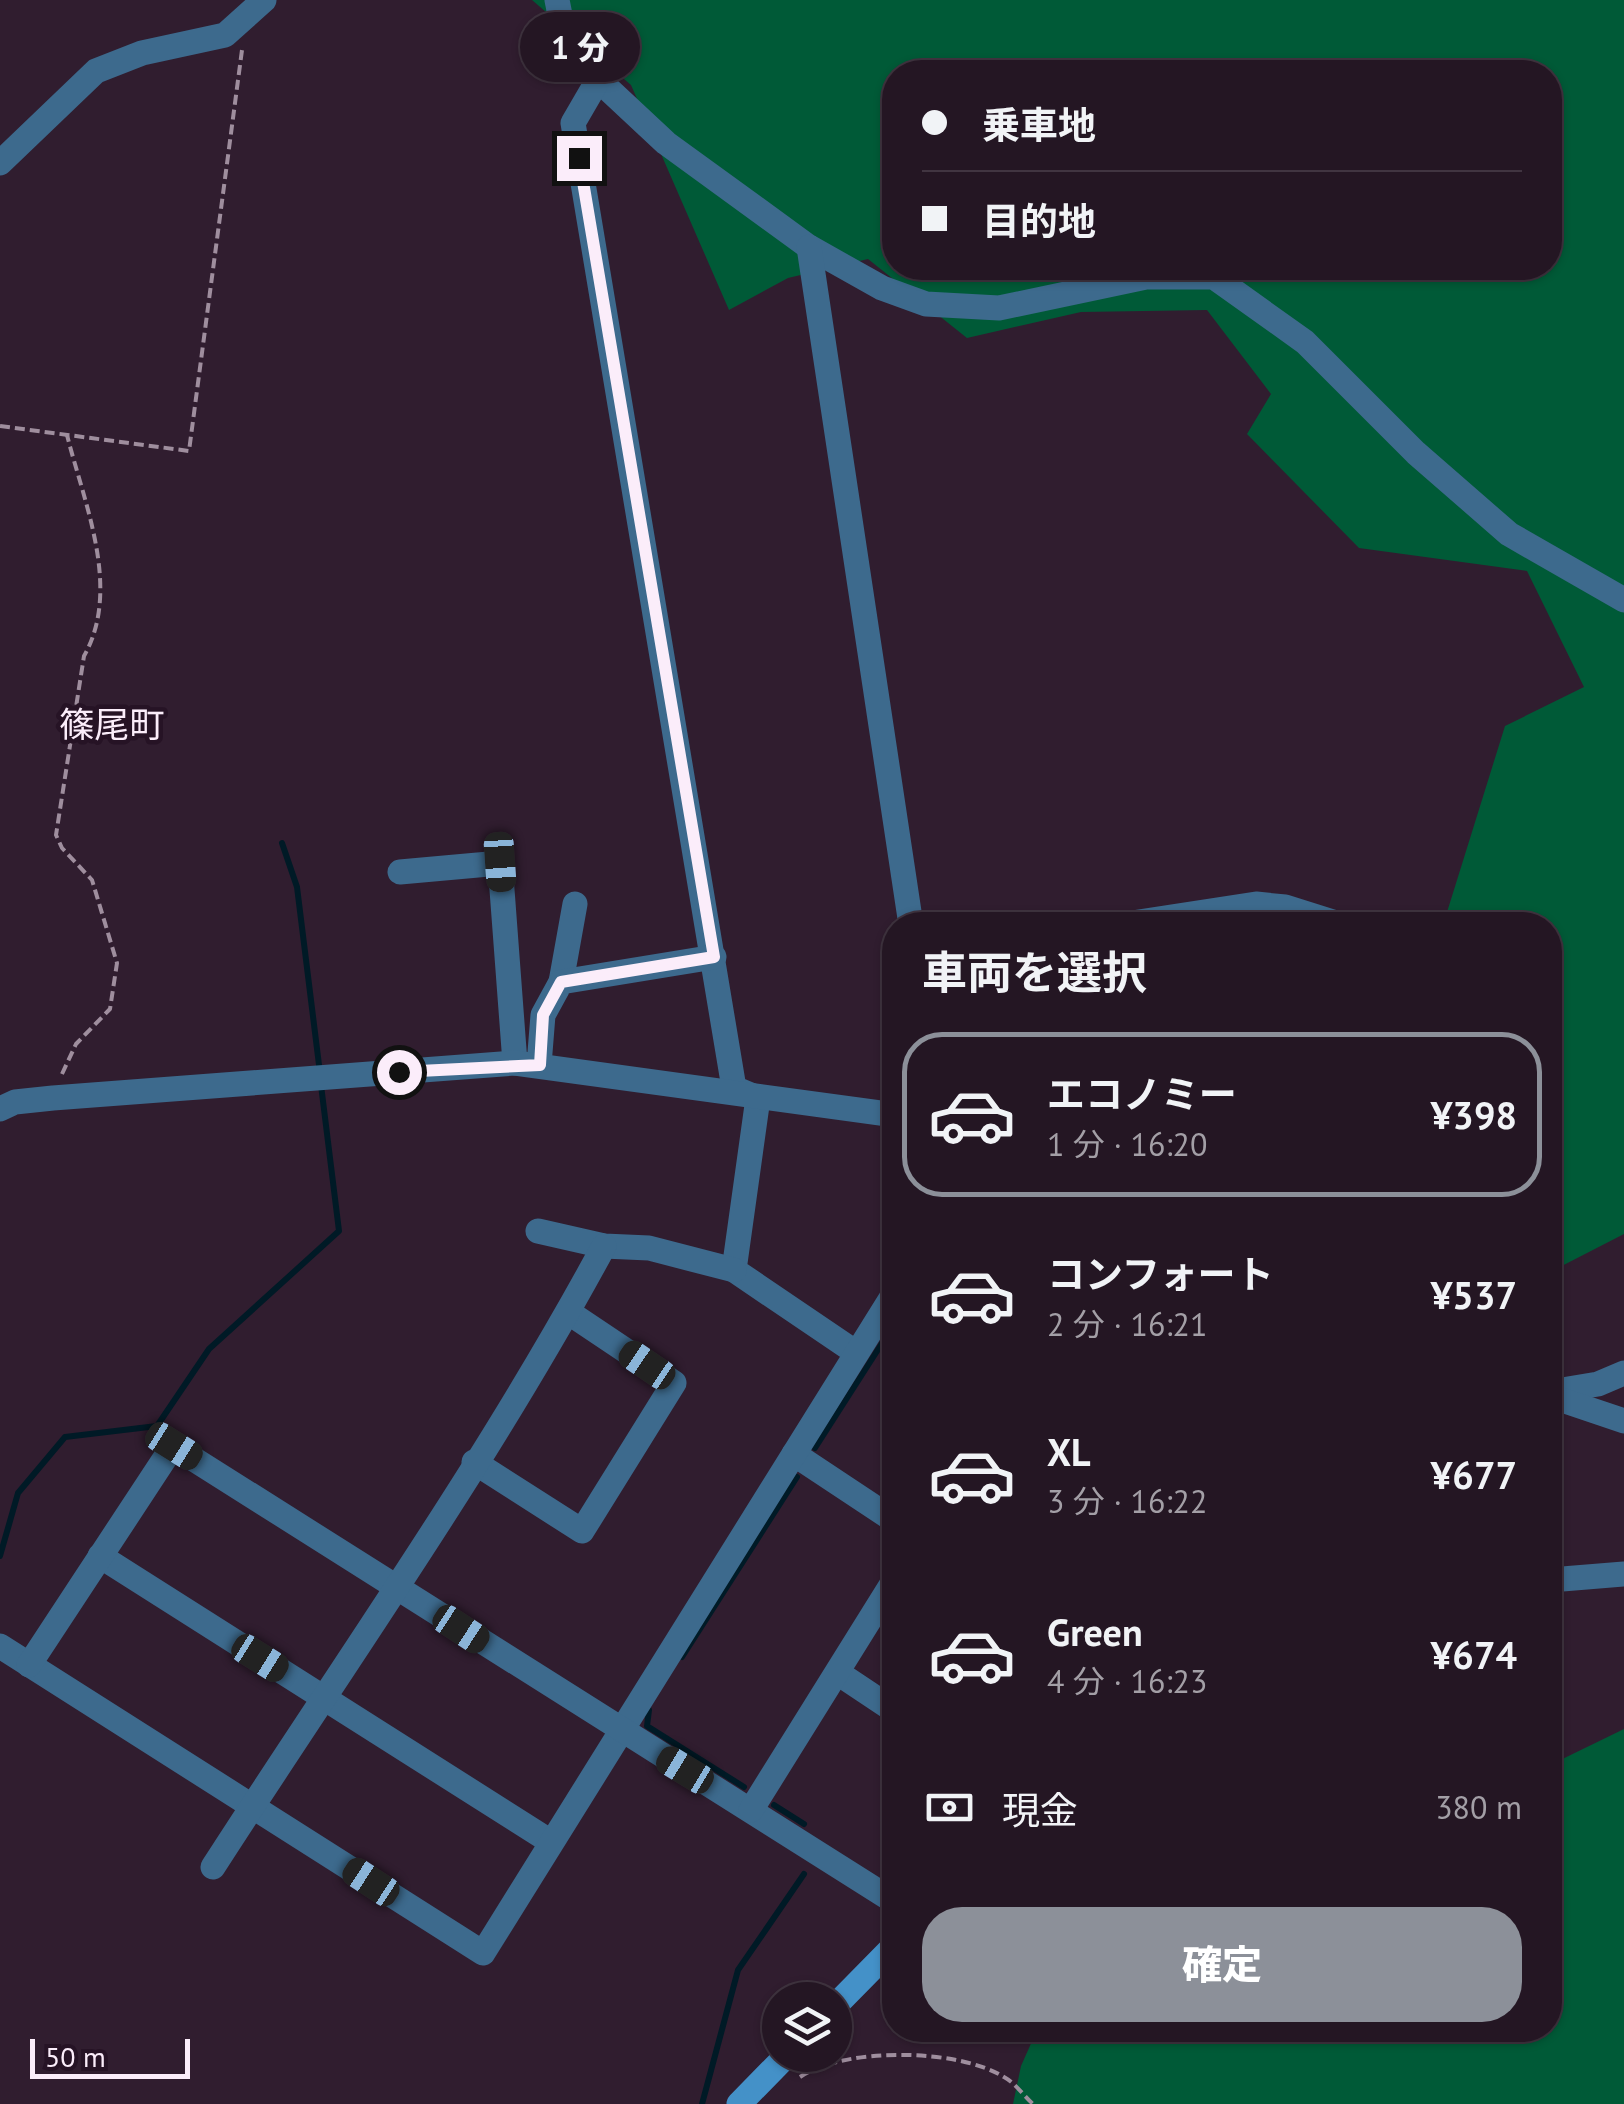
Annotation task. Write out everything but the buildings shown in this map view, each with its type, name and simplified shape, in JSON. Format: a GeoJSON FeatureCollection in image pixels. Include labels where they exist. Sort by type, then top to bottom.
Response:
{"type":"FeatureCollection","features":[{"type":"Feature","properties":{"kind":"street"},"geometry":{"type":"LineString","coordinates":[[0,163],[96,71],[142,53],[225,35],[264,0]]}},
{"type":"Feature","properties":{"kind":"street"},"geometry":{"type":"LineString","coordinates":[[557,0],[561,20],[598,80],[666,143],[809,246],[882,288],[926,304],[1000,308],[1128,280]]}},
{"type":"Feature","properties":{"kind":"street"},"geometry":{"type":"LineString","coordinates":[[598,80],[573,123],[734,1088],[758,1098]]}},
{"type":"Feature","properties":{"kind":"street"},"geometry":{"type":"LineString","coordinates":[[809,246],[909,912]]}},
{"type":"Feature","properties":{"kind":"street"},"geometry":{"type":"LineString","coordinates":[[1220,280],[1305,342],[1416,453],[1510,534],[1624,600]]}},
{"type":"Feature","properties":{"kind":"street"},"geometry":{"type":"LineString","coordinates":[[400,872],[500,862],[527,1064]]}},
{"type":"Feature","properties":{"kind":"street"},"geometry":{"type":"LineString","coordinates":[[527,1064],[543,1015],[561,982],[575,904]]}},
{"type":"Feature","properties":{"kind":"street"},"geometry":{"type":"LineString","coordinates":[[1204,912],[1256,904],[1301,912]]}},
{"type":"Feature","properties":{"kind":"street"},"geometry":{"type":"LineString","coordinates":[[561,982],[714,957]]}},
{"type":"Feature","properties":{"kind":"street"},"geometry":{"type":"LineString","coordinates":[[0,1109],[53,1098],[527,1064],[882,1114]]}},
{"type":"Feature","properties":{"kind":"street"},"geometry":{"type":"LineString","coordinates":[[734,1270],[758,1098]]}},
{"type":"Feature","properties":{"kind":"street"},"geometry":{"type":"LineString","coordinates":[[538,1232],[604,1246],[649,1248],[734,1270],[856,1352]]}},
{"type":"Feature","properties":{"kind":"street"},"geometry":{"type":"LineString","coordinates":[[213,1868],[397,1588],[568,1312],[604,1246]]}},
{"type":"Feature","properties":{"kind":"street"},"geometry":{"type":"LineString","coordinates":[[474,1462],[582,1531],[674,1382],[568,1312]]}},
{"type":"Feature","properties":{"kind":"street"},"geometry":{"type":"LineString","coordinates":[[0,1646],[483,1954],[882,1312]]}},
{"type":"Feature","properties":{"kind":"street"},"geometry":{"type":"LineString","coordinates":[[1562,1392],[1598,1384],[1624,1373]]}},
{"type":"Feature","properties":{"kind":"street"},"geometry":{"type":"LineString","coordinates":[[1562,1398],[1624,1421]]}},
{"type":"Feature","properties":{"kind":"street"},"geometry":{"type":"LineString","coordinates":[[30,1665],[174,1446],[882,1894]]}},
{"type":"Feature","properties":{"kind":"street"},"geometry":{"type":"LineString","coordinates":[[794,1454],[882,1512]]}},
{"type":"Feature","properties":{"kind":"street"},"geometry":{"type":"LineString","coordinates":[[100,1556],[551,1842]]}},
{"type":"Feature","properties":{"kind":"street"},"geometry":{"type":"LineString","coordinates":[[1562,1579],[1624,1574]]}},
{"type":"Feature","properties":{"kind":"street"},"geometry":{"type":"LineString","coordinates":[[751,1810],[882,1600]]}},
{"type":"Feature","properties":{"kind":"street"},"geometry":{"type":"LineString","coordinates":[[838,1673],[882,1702]]}},
{"type":"Feature","properties":{"kind":"street"},"geometry":{"type":"LineString","coordinates":[[852,1989],[882,1958]]}},
{"type":"Feature","properties":{"kind":"street"},"geometry":{"type":"LineString","coordinates":[[739,2104],[770,2072]]}},
{"type":"Feature","properties":{"kind":"path"},"geometry":{"type":"LineString","coordinates":[[0,426],[189,451],[246,20]]}},
{"type":"Feature","properties":{"kind":"path"},"geometry":{"type":"LineString","coordinates":[[53,1098],[76,1044],[110,1009],[117,962],[92,880],[62,848],[56,835],[84,656],[95,632],[101,584],[68,435]]}},
{"type":"Feature","properties":{"kind":"path"},"geometry":{"type":"LineString","coordinates":[[790,2083],[822,2062],[923,2055],[952,2059],[1004,2077],[1033,2104]]}},
{"type":"Feature","properties":{"kind":"green space"},"geometry":{"type":"Polygon","coordinates":[[[532,0],[1624,0],[1624,1234],[1562,1266],[1562,912],[1447,912],[1505,726],[1584,687],[1527,571],[1359,548],[1247,434],[1271,394],[1207,310],[1081,312],[967,338],[894,280],[1562,280],[1562,60],[882,60],[882,270],[868,259],[788,278],[729,310],[631,85],[532,0]]]}},
{"type":"Feature","properties":{"kind":"green space"},"geometry":{"type":"Polygon","coordinates":[[[1624,1729],[1624,2104],[1013,2104],[1021,2066],[1032,2042],[1562,2042],[1562,1759],[1624,1729]]]}},
{"type":"Feature","properties":{"kind":"waterway"},"geometry":{"type":"LineString","coordinates":[[282,843],[297,887],[320,1073]]}},
{"type":"Feature","properties":{"kind":"waterway"},"geometry":{"type":"LineString","coordinates":[[0,1556],[18,1493],[65,1437],[157,1426],[209,1349],[339,1231],[321,1085]]}},
{"type":"Feature","properties":{"kind":"waterway"},"geometry":{"type":"LineString","coordinates":[[815,1448],[882,1343]]}},
{"type":"Feature","properties":{"kind":"waterway"},"geometry":{"type":"LineString","coordinates":[[682,1657],[797,1477]]}},
{"type":"Feature","properties":{"kind":"waterway"},"geometry":{"type":"LineString","coordinates":[[649,1710],[647,1726],[744,1787]]}},
{"type":"Feature","properties":{"kind":"waterway"},"geometry":{"type":"LineString","coordinates":[[774,1805],[804,1824]]}},
{"type":"Feature","properties":{"kind":"waterway"},"geometry":{"type":"LineString","coordinates":[[702,2104],[738,1970],[804,1874]]}},
{"type":"Feature","properties":{"kind":"district","name":"篠尾町"},"geometry":{"type":"Point","coordinates":[112,725]}},
{"type":"Feature","properties":{"kind":"route"},"geometry":{"type":"LineString","coordinates":[[399,1072],[514,1063],[540,1065],[543,1015],[561,982],[714,957],[579,158]]}}]}
